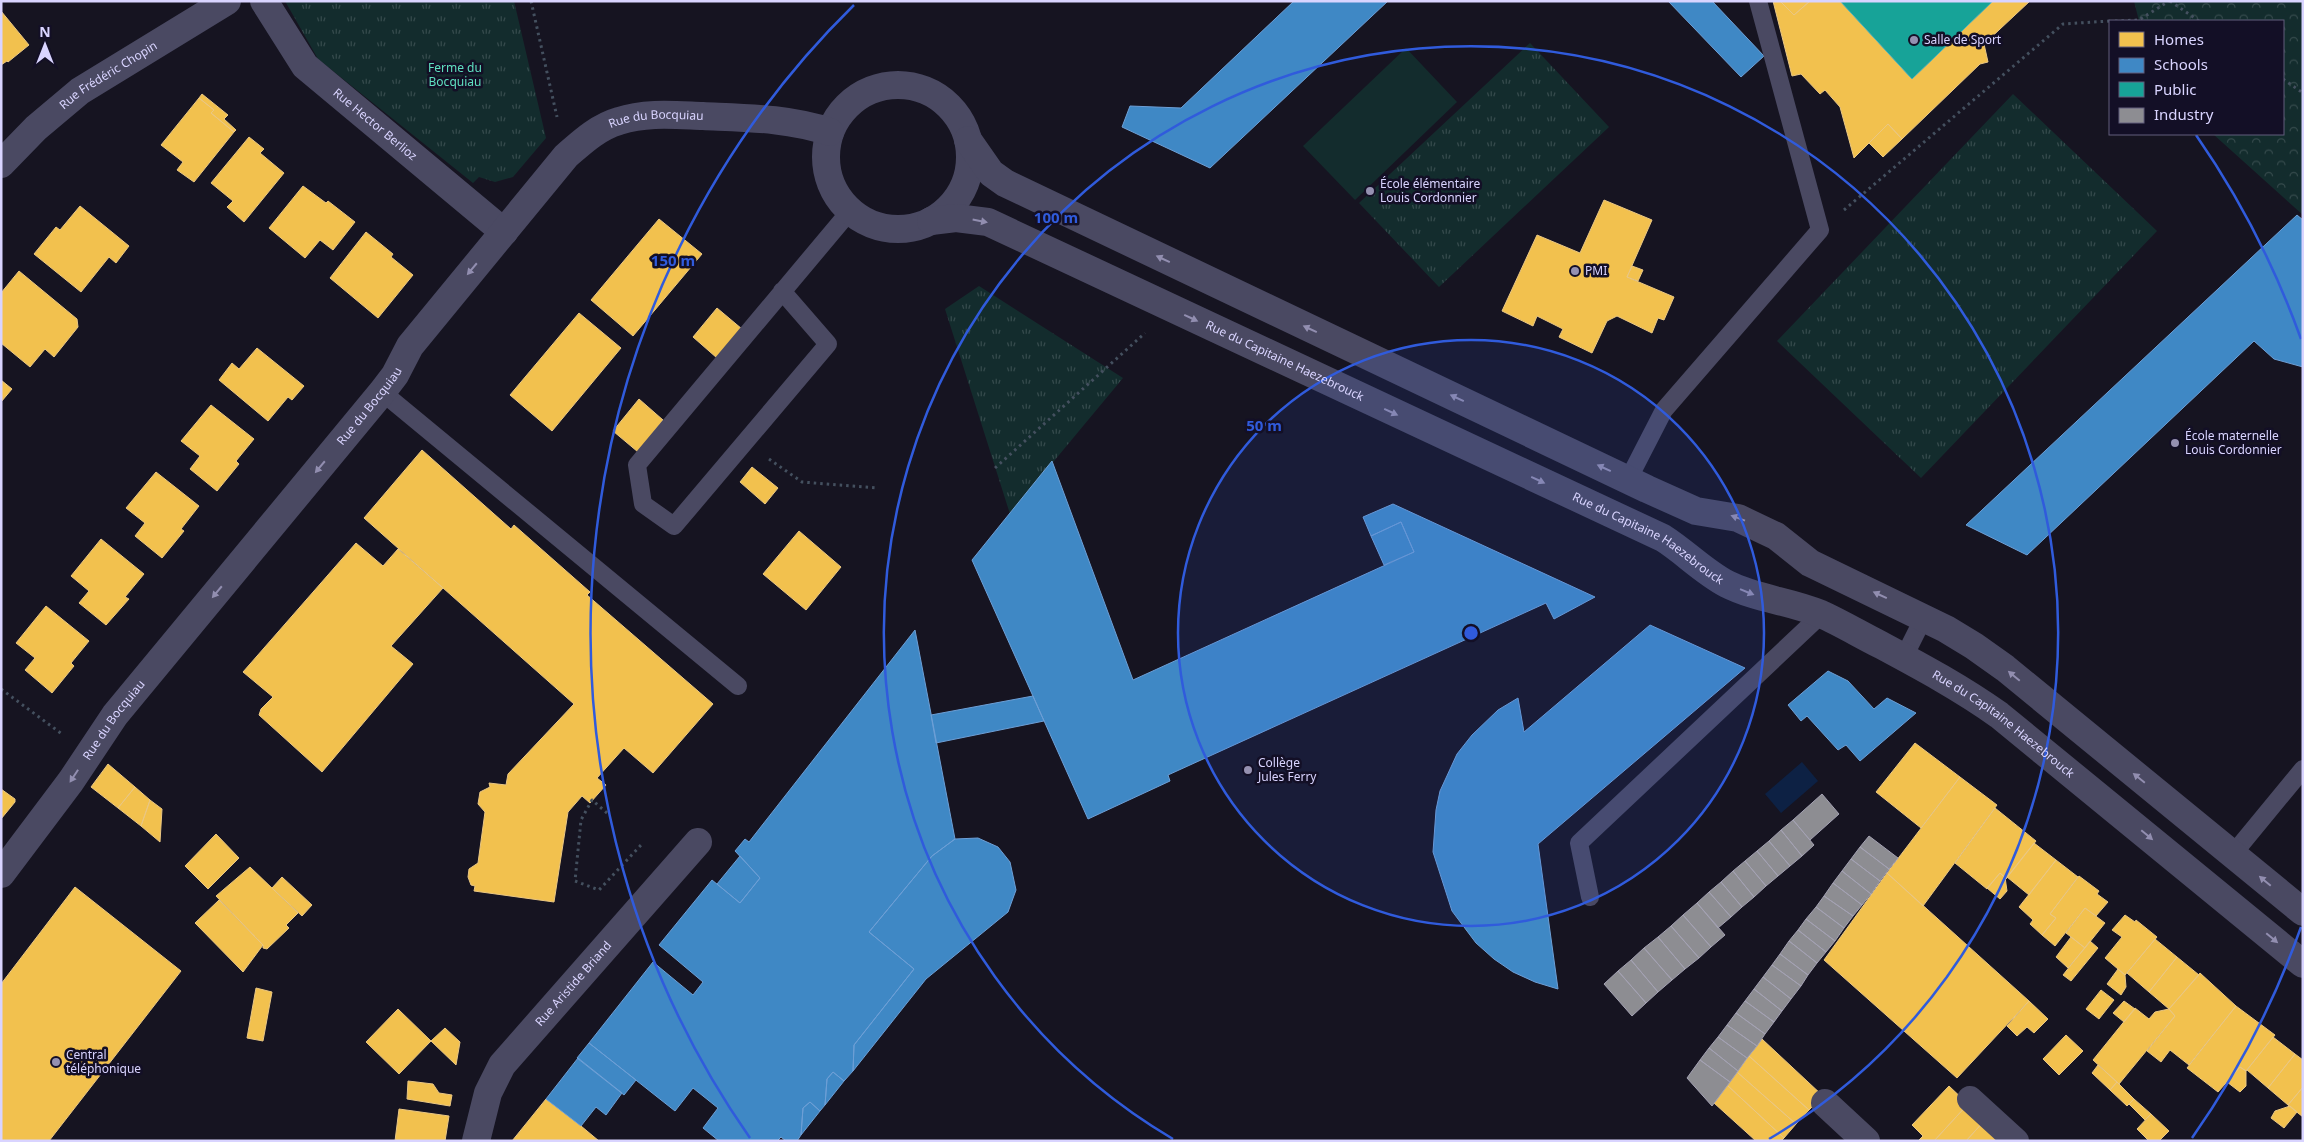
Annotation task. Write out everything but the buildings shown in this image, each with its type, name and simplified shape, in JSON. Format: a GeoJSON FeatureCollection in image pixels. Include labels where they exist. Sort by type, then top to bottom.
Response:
{"type":"FeatureCollection","features":[{"type":"Feature","properties":{"kind":"street","name":"Rue Frédéric Chopin"},"geometry":{"type":"LineString","coordinates":[[1,164],[36,128],[80,91],[227,1]]}},
{"type":"Feature","properties":{"kind":"street","name":"Rue Hector Berlioz"},"geometry":{"type":"LineString","coordinates":[[264,1],[305,66],[504,232]]}},
{"type":"Feature","properties":{"kind":"street"},"geometry":{"type":"LineString","coordinates":[[968,140],[970,159],[964,186],[947,210],[932,221],[913,228],[894,229],[875,226],[850,211],[837,194],[828,175],[826,153],[830,132],[841,113],[857,98],[877,89],[898,85],[920,88],[939,98],[955,113],[968,140],[991,173],[1005,183],[1628,480],[1696,511],[1738,518],[1776,536],[1810,563],[1924,617],[1974,646],[2005,668],[2303,912]]}},
{"type":"Feature","properties":{"kind":"street","name":"Rue du Bocquiau"},"geometry":{"type":"LineString","coordinates":[[1,874],[67,786],[115,715],[382,392],[395,374],[410,346],[566,156],[597,130],[618,121],[638,116],[779,119],[830,132]]}},
{"type":"Feature","properties":{"kind":"street","name":"Rue du Capitaine Haezebrouck"},"geometry":{"type":"LineString","coordinates":[[932,221],[956,218],[988,222],[1663,538],[1682,550],[1713,576],[1729,585],[1754,595],[1796,604],[1822,614],[1904,657],[1945,680],[1999,715],[2303,964]]}},
{"type":"Feature","properties":{"kind":"street","name":"Rue Aristide Briand"},"geometry":{"type":"LineString","coordinates":[[476,1141],[488,1093],[502,1065],[698,842]]}},
{"type":"Feature","properties":{"kind":"street"},"geometry":{"type":"LineString","coordinates":[[1970,1099],[2016,1141]]}},
{"type":"Feature","properties":{"kind":"street"},"geometry":{"type":"LineString","coordinates":[[1825,1103],[1866,1141]]}},
{"type":"Feature","properties":{"kind":"lane"},"geometry":{"type":"LineString","coordinates":[[1628,480],[1664,410],[1820,230],[1758,1]]}},
{"type":"Feature","properties":{"kind":"lane"},"geometry":{"type":"LineString","coordinates":[[782,291],[828,344],[674,526],[643,504],[637,465],[782,291],[850,211]]}},
{"type":"Feature","properties":{"kind":"lane"},"geometry":{"type":"LineString","coordinates":[[382,392],[738,686]]}},
{"type":"Feature","properties":{"kind":"lane"},"geometry":{"type":"LineString","coordinates":[[1590,897],[1579,843],[1822,614]]}},
{"type":"Feature","properties":{"kind":"lane"},"geometry":{"type":"LineString","coordinates":[[1904,657],[1924,617]]}},
{"type":"Feature","properties":{"kind":"lane"},"geometry":{"type":"LineString","coordinates":[[2233,854],[2303,769]]}},
{"type":"Feature","properties":{"kind":"path"},"geometry":{"type":"LineString","coordinates":[[531,1],[566,156]]}},
{"type":"Feature","properties":{"kind":"path"},"geometry":{"type":"LineString","coordinates":[[2139,20],[2170,1],[2198,20]]}},
{"type":"Feature","properties":{"kind":"path"},"geometry":{"type":"LineString","coordinates":[[1820,230],[2063,24],[2109,22]]}},
{"type":"Feature","properties":{"kind":"path"},"geometry":{"type":"LineString","coordinates":[[2284,80],[2303,93]]}},
{"type":"Feature","properties":{"kind":"path"},"geometry":{"type":"LineString","coordinates":[[995,468],[1172,309]]}},
{"type":"Feature","properties":{"kind":"path"},"geometry":{"type":"LineString","coordinates":[[744,442],[802,482],[878,488]]}},
{"type":"Feature","properties":{"kind":"path"},"geometry":{"type":"LineString","coordinates":[[1,689],[88,753]]}},
{"type":"Feature","properties":{"kind":"path"},"geometry":{"type":"LineString","coordinates":[[607,813],[592,800],[581,820],[575,881],[599,890],[641,845]]}},
{"type":"Feature","properties":{"kind":"green space","name":"Ferme du Bocquiau"},"geometry":{"type":"Polygon","coordinates":[[[285,1],[514,1],[546,138],[513,177],[495,182],[479,177],[473,183],[318,59],[285,1]]]}},
{"type":"Feature","properties":{"kind":"green space"},"geometry":{"type":"Polygon","coordinates":[[[2134,1],[2303,1],[2303,215],[2214,135],[2284,135],[2284,20],[2139,20],[2134,1]]]}},
{"type":"Feature","properties":{"kind":"green space"},"geometry":{"type":"Polygon","coordinates":[[[1530,43],[1609,127],[1439,287],[1359,203],[1530,43]]]}},
{"type":"Feature","properties":{"kind":"green space"},"geometry":{"type":"Polygon","coordinates":[[[1406,48],[1457,102],[1355,200],[1303,146],[1406,48]]]}},
{"type":"Feature","properties":{"kind":"green space"},"geometry":{"type":"Polygon","coordinates":[[[2013,94],[2157,231],[1921,478],[1777,341],[2013,94]]]}},
{"type":"Feature","properties":{"kind":"green space"},"geometry":{"type":"Polygon","coordinates":[[[979,286],[1123,378],[1010,514],[945,309],[979,286]]]}},
{"type":"Feature","properties":{"kind":"water"},"geometry":{"type":"Polygon","coordinates":[[[1802,762],[1818,781],[1781,813],[1765,794],[1802,762]]]}},
{"type":"Feature","properties":{"kind":"place","name":"Salle de Sport"},"geometry":{"type":"Point","coordinates":[1914,40]}},
{"type":"Feature","properties":{"kind":"place","name":"École élémentaire Louis Cordonnier"},"geometry":{"type":"Point","coordinates":[1370,191]}},
{"type":"Feature","properties":{"kind":"place","name":"PMI"},"geometry":{"type":"Point","coordinates":[1575,271]}},
{"type":"Feature","properties":{"kind":"place","name":"École maternelle Louis Cordonnier"},"geometry":{"type":"Point","coordinates":[2175,443]}},
{"type":"Feature","properties":{"kind":"place","name":"Collège Jules Ferry"},"geometry":{"type":"Point","coordinates":[1248,770]}},
{"type":"Feature","properties":{"kind":"place","name":"Central téléphonique"},"geometry":{"type":"Point","coordinates":[56,1062]}}]}
